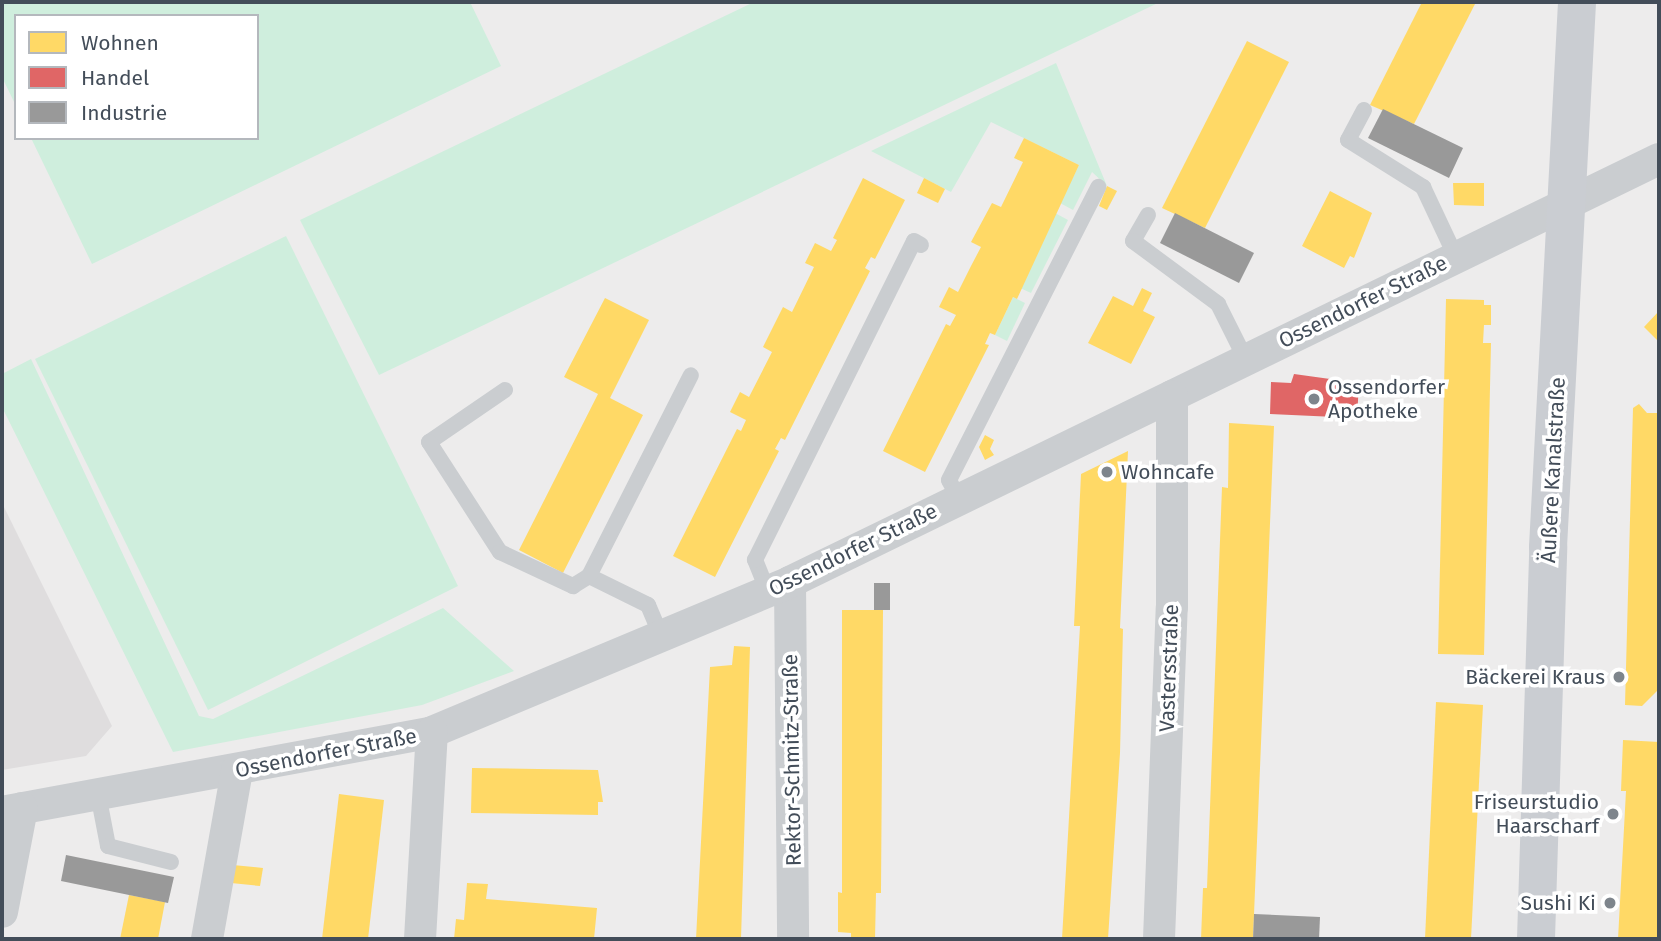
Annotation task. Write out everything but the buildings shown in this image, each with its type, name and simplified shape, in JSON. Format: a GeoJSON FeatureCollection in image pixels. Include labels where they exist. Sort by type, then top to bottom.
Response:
{"type":"FeatureCollection","features":[{"type":"Feature","properties":{"kind":"main road","name":"Äußere Kanalstraße"},"geometry":{"type":"LineString","coordinates":[[1536,939],[1548,547],[1577,2]]}},
{"type":"Feature","properties":{"kind":"street","name":"Ossendorfer Straße"},"geometry":{"type":"LineString","coordinates":[[12,810],[432,732],[779,587],[1659,159]]}},
{"type":"Feature","properties":{"kind":"street","name":"Vastersstraße"},"geometry":{"type":"LineString","coordinates":[[1159,939],[1172,607],[1172,396]]}},
{"type":"Feature","properties":{"kind":"street","name":"Rektor-Schmitz-Straße"},"geometry":{"type":"LineString","coordinates":[[779,587],[793,939]]}},
{"type":"Feature","properties":{"kind":"street"},"geometry":{"type":"LineString","coordinates":[[420,939],[426,896],[432,732]]}},
{"type":"Feature","properties":{"kind":"street"},"geometry":{"type":"LineString","coordinates":[[207,939],[237,770]]}},
{"type":"Feature","properties":{"kind":"street"},"geometry":{"type":"LineString","coordinates":[[2,912],[12,810]]}},
{"type":"Feature","properties":{"kind":"lane"},"geometry":{"type":"LineString","coordinates":[[1364,110],[1348,140],[1423,187],[1455,257]]}},
{"type":"Feature","properties":{"kind":"lane"},"geometry":{"type":"LineString","coordinates":[[960,499],[949,480],[1098,187]]}},
{"type":"Feature","properties":{"kind":"lane"},"geometry":{"type":"LineString","coordinates":[[1148,215],[1133,241],[1218,304],[1246,360]]}},
{"type":"Feature","properties":{"kind":"lane"},"geometry":{"type":"LineString","coordinates":[[779,587],[755,560],[914,242],[921,245]]}},
{"type":"Feature","properties":{"kind":"lane"},"geometry":{"type":"LineString","coordinates":[[505,390],[429,442],[500,552],[573,586],[589,576],[691,375]]}},
{"type":"Feature","properties":{"kind":"lane"},"geometry":{"type":"LineString","coordinates":[[589,576],[648,605],[662,638]]}},
{"type":"Feature","properties":{"kind":"lane"},"geometry":{"type":"LineString","coordinates":[[98,794],[108,846],[172,862]]}},
{"type":"Feature","properties":{"kind":"shaded area"},"geometry":{"type":"Polygon","coordinates":[[[2,503],[112,726],[86,756],[2,770],[2,503]]]}},
{"type":"Feature","properties":{"kind":"green space"},"geometry":{"type":"Polygon","coordinates":[[[2,2],[470,2],[501,66],[92,264],[32,140],[259,140],[259,14],[14,14],[14,102],[2,77],[2,2]]]}},
{"type":"Feature","properties":{"kind":"green space"},"geometry":{"type":"Polygon","coordinates":[[[754,2],[1160,2],[379,375],[300,220],[754,2]]]}},
{"type":"Feature","properties":{"kind":"green space"},"geometry":{"type":"Polygon","coordinates":[[[1056,63],[1107,186],[1092,172],[1073,210],[1060,203],[1079,165],[991,122],[951,192],[871,151],[1056,63]]]}},
{"type":"Feature","properties":{"kind":"green space"},"geometry":{"type":"Polygon","coordinates":[[[1055,213],[1068,220],[1031,293],[1018,287],[1055,213]]]}},
{"type":"Feature","properties":{"kind":"green space"},"geometry":{"type":"Polygon","coordinates":[[[286,236],[458,586],[208,710],[35,359],[286,236]]]}},
{"type":"Feature","properties":{"kind":"green space"},"geometry":{"type":"Polygon","coordinates":[[[1013,297],[1025,303],[1007,341],[995,335],[1013,297]]]}},
{"type":"Feature","properties":{"kind":"green space"},"geometry":{"type":"Polygon","coordinates":[[[31,359],[199,716],[213,719],[443,608],[514,671],[422,705],[173,752],[2,407],[2,374],[31,359]]]}},
{"type":"Feature","properties":{"kind":"place","name":"Ossendorfer Apotheke"},"geometry":{"type":"Point","coordinates":[1314,399]}},
{"type":"Feature","properties":{"kind":"place","name":"Wohncafe"},"geometry":{"type":"Point","coordinates":[1107,472]}},
{"type":"Feature","properties":{"kind":"place","name":"Bäckerei Kraus"},"geometry":{"type":"Point","coordinates":[1619,677]}},
{"type":"Feature","properties":{"kind":"place","name":"Friseurstudio Haarscharf"},"geometry":{"type":"Point","coordinates":[1613,814]}},
{"type":"Feature","properties":{"kind":"place","name":"Sushi Ki"},"geometry":{"type":"Point","coordinates":[1610,903]}}]}
